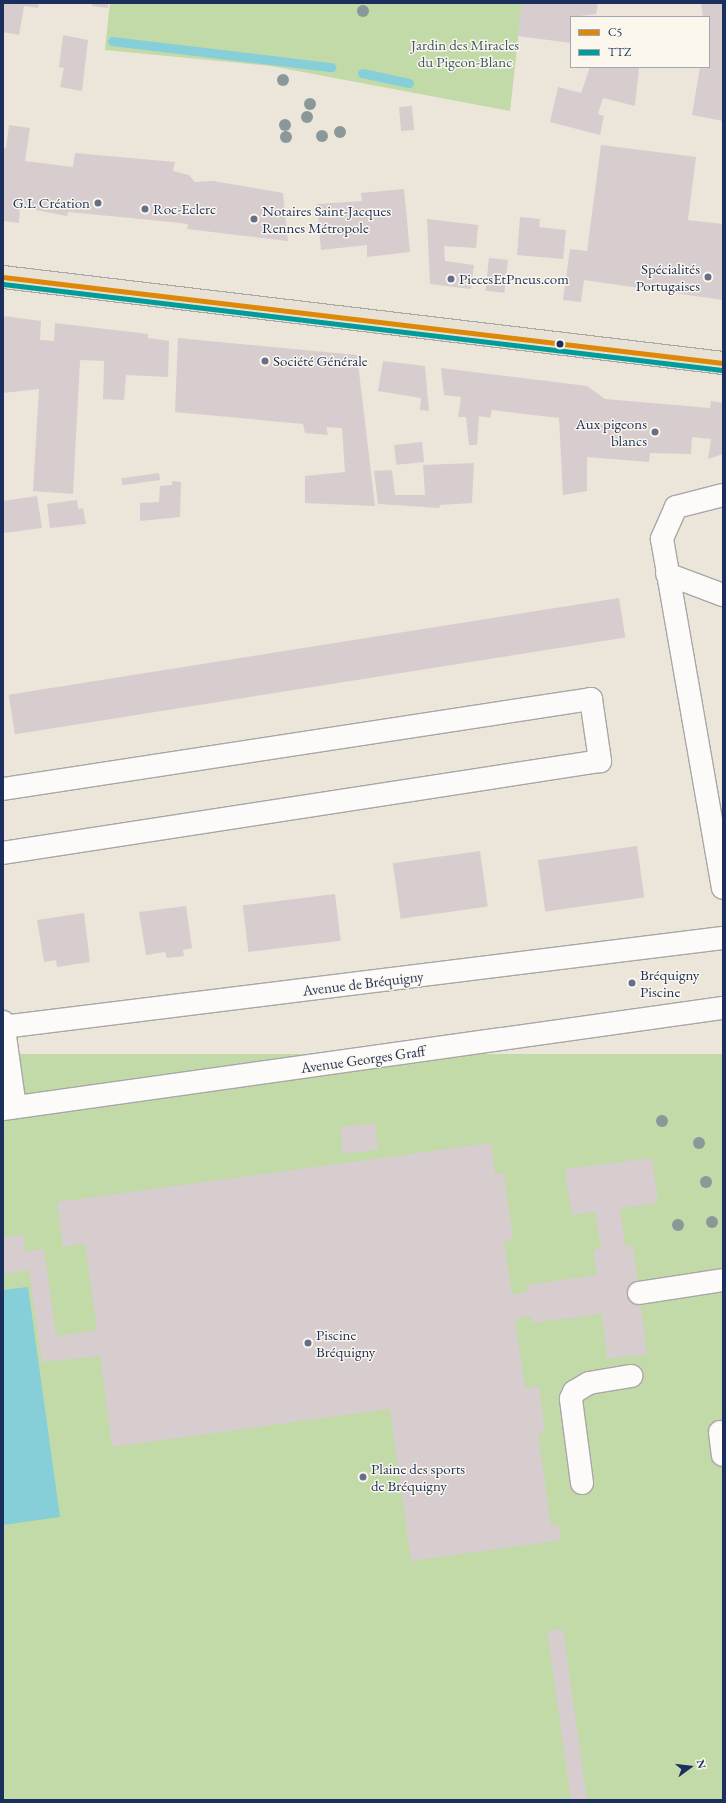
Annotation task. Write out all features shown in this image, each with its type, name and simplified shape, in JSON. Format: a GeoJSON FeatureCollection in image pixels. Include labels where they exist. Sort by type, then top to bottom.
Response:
{"type":"FeatureCollection","features":[{"type":"Feature","properties":{"kind":"main road"},"geometry":{"type":"LineString","coordinates":[[3,277],[723,363]]}},
{"type":"Feature","properties":{"kind":"street"},"geometry":{"type":"LineString","coordinates":[[723,496],[676,507],[662,538],[667,574],[723,888]]}},
{"type":"Feature","properties":{"kind":"street"},"geometry":{"type":"LineString","coordinates":[[667,574],[723,595]]}},
{"type":"Feature","properties":{"kind":"street"},"geometry":{"type":"LineString","coordinates":[[3,789],[591,699],[600,761],[3,853]]}},
{"type":"Feature","properties":{"kind":"street","name":"Avenue de Bréquigny"},"geometry":{"type":"LineString","coordinates":[[3,1026],[723,938]]}},
{"type":"Feature","properties":{"kind":"street","name":"Avenue Georges Graff"},"geometry":{"type":"LineString","coordinates":[[9,1108],[723,1008]]}},
{"type":"Feature","properties":{"kind":"street"},"geometry":{"type":"LineString","coordinates":[[3,1026],[9,1108]]}},
{"type":"Feature","properties":{"kind":"street"},"geometry":{"type":"LineString","coordinates":[[639,1293],[723,1280]]}},
{"type":"Feature","properties":{"kind":"street"},"geometry":{"type":"LineString","coordinates":[[582,1484],[571,1399],[574,1392],[589,1383],[631,1376]]}},
{"type":"Feature","properties":{"kind":"street"},"geometry":{"type":"LineString","coordinates":[[720,1432],[723,1455]]}},
{"type":"Feature","properties":{"kind":"green space","name":"Jardin des Miracles du Pigeon-Blanc"},"geometry":{"type":"Polygon","coordinates":[[[110,3],[522,3],[510,111],[271,66],[105,50],[110,3]]]}},
{"type":"Feature","properties":{"kind":"green space","name":"Plaine des sports de Bréquigny"},"geometry":{"type":"Polygon","coordinates":[[[3,1054],[723,1054],[723,1800],[3,1800],[3,1054]]]}},
{"type":"Feature","properties":{"kind":"water"},"geometry":{"type":"Polygon","coordinates":[[[28,1287],[60,1517],[3,1525],[3,1290],[28,1287]]]}},
{"type":"Feature","properties":{"kind":"building"},"geometry":{"type":"Polygon","coordinates":[[[3,3],[39,3],[38,8],[24,6],[19,35],[3,32],[3,3]]]}},
{"type":"Feature","properties":{"kind":"building"},"geometry":{"type":"Polygon","coordinates":[[[92,3],[108,3],[108,8],[92,6],[92,3]]]}},
{"type":"Feature","properties":{"kind":"building"},"geometry":{"type":"Polygon","coordinates":[[[522,3],[598,3],[596,14],[570,16],[570,43],[518,36],[522,3]]]}},
{"type":"Feature","properties":{"kind":"building"},"geometry":{"type":"Polygon","coordinates":[[[701,3],[723,3],[723,121],[692,115],[700,68],[710,68],[710,16],[703,16],[701,3]]]}},
{"type":"Feature","properties":{"kind":"building"},"geometry":{"type":"Polygon","coordinates":[[[63,35],[88,40],[82,91],[60,87],[64,68],[59,67],[63,35]]]}},
{"type":"Feature","properties":{"kind":"building"},"geometry":{"type":"Polygon","coordinates":[[[590,68],[639,68],[635,106],[603,98],[598,114],[604,116],[600,135],[550,122],[558,87],[581,93],[590,68]]]}},
{"type":"Feature","properties":{"kind":"building"},"geometry":{"type":"Polygon","coordinates":[[[412,106],[414,130],[401,131],[399,107],[412,106]]]}},
{"type":"Feature","properties":{"kind":"building"},"geometry":{"type":"Polygon","coordinates":[[[9,125],[30,128],[25,161],[73,167],[75,153],[175,162],[173,171],[189,175],[195,182],[213,181],[283,193],[288,241],[187,229],[188,224],[68,212],[67,216],[20,207],[19,223],[3,221],[3,147],[6,148],[9,125]]]}},
{"type":"Feature","properties":{"kind":"building"},"geometry":{"type":"Polygon","coordinates":[[[601,145],[696,157],[688,220],[723,224],[723,300],[584,280],[581,302],[563,300],[570,249],[587,251],[601,145]]]}},
{"type":"Feature","properties":{"kind":"building"},"geometry":{"type":"Polygon","coordinates":[[[404,189],[410,252],[367,257],[367,245],[321,250],[317,204],[362,201],[361,193],[404,189]]]}},
{"type":"Feature","properties":{"kind":"building"},"geometry":{"type":"Polygon","coordinates":[[[520,217],[540,219],[539,227],[566,230],[563,259],[517,255],[520,217]]]}},
{"type":"Feature","properties":{"kind":"building"},"geometry":{"type":"Polygon","coordinates":[[[427,219],[478,225],[476,248],[444,246],[445,261],[474,265],[471,289],[430,284],[427,219]]]}},
{"type":"Feature","properties":{"kind":"building"},"geometry":{"type":"Polygon","coordinates":[[[489,258],[508,260],[504,293],[486,291],[489,258]]]}},
{"type":"Feature","properties":{"kind":"building"},"geometry":{"type":"Polygon","coordinates":[[[3,316],[41,321],[40,340],[54,341],[55,323],[148,334],[148,338],[169,341],[168,377],[126,375],[124,400],[103,399],[104,361],[80,360],[73,494],[33,491],[39,389],[3,393],[3,316]]]}},
{"type":"Feature","properties":{"kind":"building"},"geometry":{"type":"Polygon","coordinates":[[[178,338],[357,355],[375,506],[305,503],[305,476],[345,472],[342,428],[326,427],[328,435],[305,433],[303,424],[175,412],[178,338]]]}},
{"type":"Feature","properties":{"kind":"building"},"geometry":{"type":"Polygon","coordinates":[[[383,361],[425,366],[429,411],[420,410],[421,398],[378,391],[383,361]]]}},
{"type":"Feature","properties":{"kind":"building"},"geometry":{"type":"Polygon","coordinates":[[[441,368],[587,386],[605,399],[710,408],[711,401],[723,403],[723,454],[708,459],[711,439],[692,437],[691,454],[650,453],[649,462],[587,457],[587,491],[563,495],[559,418],[492,410],[490,418],[479,416],[477,445],[469,445],[466,417],[458,417],[461,397],[444,395],[441,368]]]}},
{"type":"Feature","properties":{"kind":"building"},"geometry":{"type":"Polygon","coordinates":[[[422,442],[424,462],[396,465],[394,445],[422,442]]]}},
{"type":"Feature","properties":{"kind":"building"},"geometry":{"type":"Polygon","coordinates":[[[474,463],[472,503],[440,505],[439,508],[378,504],[374,471],[392,470],[395,495],[425,495],[423,465],[474,463]]]}},
{"type":"Feature","properties":{"kind":"building"},"geometry":{"type":"Polygon","coordinates":[[[159,473],[160,480],[122,485],[121,478],[159,473]]]}},
{"type":"Feature","properties":{"kind":"building"},"geometry":{"type":"Polygon","coordinates":[[[172,481],[181,482],[180,517],[140,521],[140,503],[159,502],[160,486],[172,485],[172,481]]]}},
{"type":"Feature","properties":{"kind":"building"},"geometry":{"type":"Polygon","coordinates":[[[37,496],[42,528],[3,533],[3,501],[37,496]]]}},
{"type":"Feature","properties":{"kind":"building"},"geometry":{"type":"Polygon","coordinates":[[[77,500],[78,509],[83,508],[86,524],[50,528],[47,504],[77,500]]]}},
{"type":"Feature","properties":{"kind":"building"},"geometry":{"type":"Polygon","coordinates":[[[619,598],[625,638],[15,734],[9,695],[619,598]]]}},
{"type":"Feature","properties":{"kind":"building"},"geometry":{"type":"Polygon","coordinates":[[[637,846],[644,897],[545,911],[538,860],[637,846]]]}},
{"type":"Feature","properties":{"kind":"building"},"geometry":{"type":"Polygon","coordinates":[[[480,851],[488,906],[401,919],[393,863],[480,851]]]}},
{"type":"Feature","properties":{"kind":"building"},"geometry":{"type":"Polygon","coordinates":[[[335,894],[341,941],[248,952],[243,905],[335,894]]]}},
{"type":"Feature","properties":{"kind":"building"},"geometry":{"type":"Polygon","coordinates":[[[186,906],[192,948],[183,950],[184,956],[167,958],[165,952],[146,955],[139,912],[186,906]]]}},
{"type":"Feature","properties":{"kind":"building"},"geometry":{"type":"Polygon","coordinates":[[[84,913],[90,962],[57,967],[56,960],[44,962],[37,920],[84,913]]]}},
{"type":"Feature","properties":{"kind":"building"},"geometry":{"type":"Polygon","coordinates":[[[375,1123],[378,1150],[343,1154],[340,1127],[375,1123]]]}},
{"type":"Feature","properties":{"kind":"building","name":"Piscine Bréquigny"},"geometry":{"type":"Polygon","coordinates":[[[491,1143],[495,1174],[504,1173],[513,1240],[504,1242],[512,1294],[527,1292],[526,1285],[597,1275],[593,1250],[601,1249],[595,1212],[572,1215],[565,1169],[652,1158],[658,1203],[620,1208],[625,1246],[633,1245],[647,1354],[607,1359],[602,1314],[532,1323],[531,1316],[515,1319],[525,1388],[539,1386],[545,1433],[538,1434],[551,1525],[558,1524],[561,1540],[411,1561],[390,1409],[112,1447],[100,1356],[42,1362],[29,1270],[3,1274],[3,1237],[23,1235],[26,1252],[44,1249],[56,1336],[97,1330],[85,1244],[63,1247],[57,1202],[491,1143]]]}},
{"type":"Feature","properties":{"kind":"building"},"geometry":{"type":"Polygon","coordinates":[[[563,1629],[587,1800],[571,1800],[547,1631],[563,1629]]]}},
{"type":"Feature","properties":{"kind":"waterway"},"geometry":{"type":"LineString","coordinates":[[112,41],[331,67]]}},
{"type":"Feature","properties":{"kind":"waterway"},"geometry":{"type":"LineString","coordinates":[[362,73],[409,83]]}},
{"type":"Feature","properties":{"kind":"transit line","name":"C5"},"geometry":{"type":"LineString","coordinates":[[3,277],[723,363]]}},
{"type":"Feature","properties":{"kind":"transit line","name":"TTZ"},"geometry":{"type":"LineString","coordinates":[[3,284],[722,370]]}},
{"type":"Feature","properties":{"kind":"place","name":"G.L Création"},"geometry":{"type":"Point","coordinates":[98,203]}},
{"type":"Feature","properties":{"kind":"place","name":"Roc-Eclerc"},"geometry":{"type":"Point","coordinates":[145,209]}},
{"type":"Feature","properties":{"kind":"place","name":"Notaires Saint-Jacques Rennes Métropole"},"geometry":{"type":"Point","coordinates":[254,219]}},
{"type":"Feature","properties":{"kind":"place","name":"Spécialités Portugaises"},"geometry":{"type":"Point","coordinates":[708,277]}},
{"type":"Feature","properties":{"kind":"place","name":"PiecesEtPneus.com"},"geometry":{"type":"Point","coordinates":[451,279]}},
{"type":"Feature","properties":{"kind":"place","name":"Société Générale"},"geometry":{"type":"Point","coordinates":[265,361]}},
{"type":"Feature","properties":{"kind":"place","name":"Aux pigeons blancs"},"geometry":{"type":"Point","coordinates":[655,432]}},
{"type":"Feature","properties":{"kind":"place","name":"Bréquigny Piscine"},"geometry":{"type":"Point","coordinates":[632,983]}},
{"type":"Feature","properties":{"kind":"place","name":"Piscine Bréquigny"},"geometry":{"type":"Point","coordinates":[308,1343]}},
{"type":"Feature","properties":{"kind":"place","name":"Plaine des sports de Bréquigny"},"geometry":{"type":"Point","coordinates":[363,1477]}}]}
